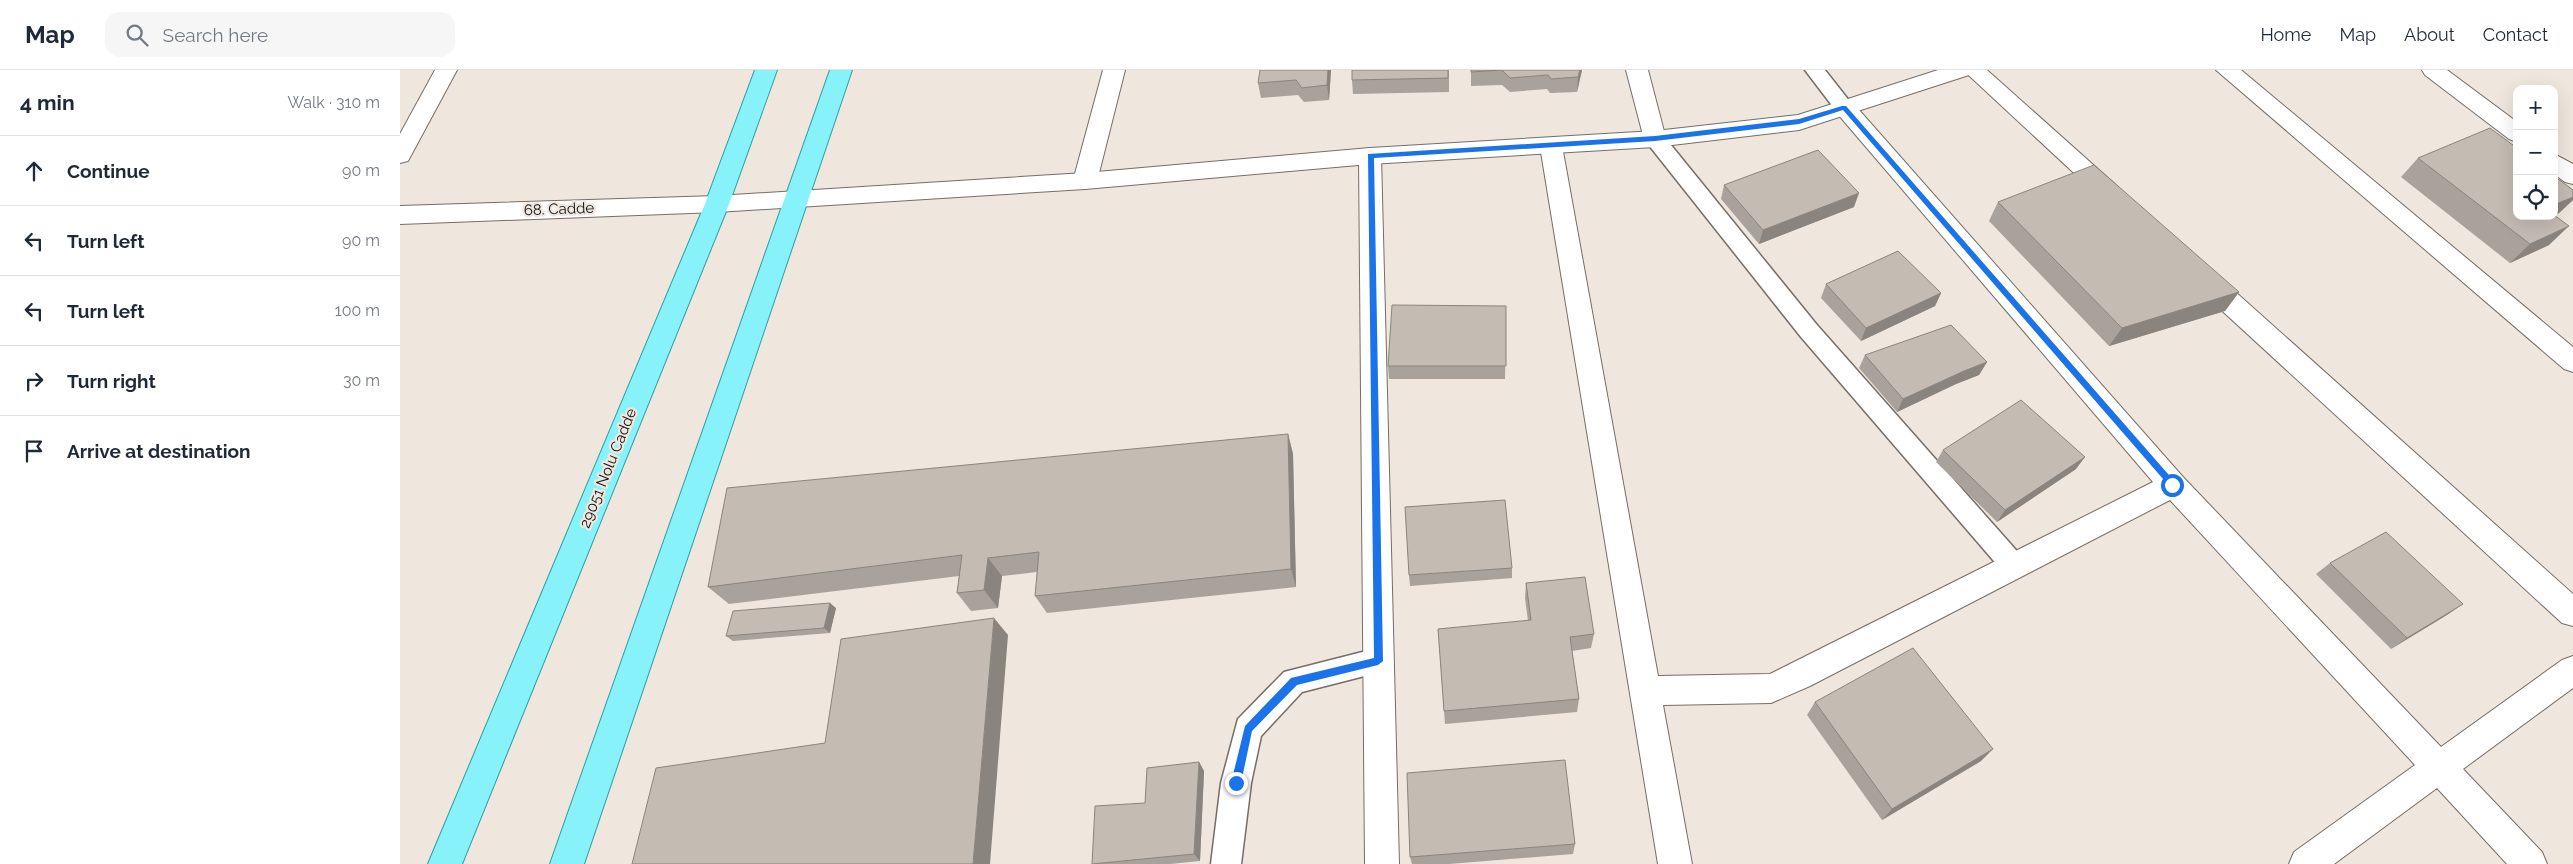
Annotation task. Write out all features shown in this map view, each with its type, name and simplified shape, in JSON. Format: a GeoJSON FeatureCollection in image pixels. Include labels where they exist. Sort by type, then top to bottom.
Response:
{"type":"FeatureCollection","features":[{"type":"Feature","properties":{"kind":"main road","name":"29051 Nolu Cadde"},"geometry":{"type":"LineString","coordinates":[[445,864],[717,204],[766,70]]}},
{"type":"Feature","properties":{"kind":"main road"},"geometry":{"type":"LineString","coordinates":[[566,864],[841,70]]}},
{"type":"Feature","properties":{"kind":"street"},"geometry":{"type":"LineString","coordinates":[[400,154],[446,70]]}},
{"type":"Feature","properties":{"kind":"street"},"geometry":{"type":"LineString","coordinates":[[1085,181],[1114,70]]}},
{"type":"Feature","properties":{"kind":"street"},"geometry":{"type":"LineString","coordinates":[[1637,70],[1655,139]]}},
{"type":"Feature","properties":{"kind":"street","name":"68. Cadde"},"geometry":{"type":"LineString","coordinates":[[400,215],[717,204],[1085,181],[1370,156],[1655,139],[1799,122],[1962,70]]}},
{"type":"Feature","properties":{"kind":"street"},"geometry":{"type":"LineString","coordinates":[[1974,70],[2129,211]]}},
{"type":"Feature","properties":{"kind":"street"},"geometry":{"type":"LineString","coordinates":[[2227,70],[2573,362]]}},
{"type":"Feature","properties":{"kind":"street"},"geometry":{"type":"LineString","coordinates":[[2433,70],[2513,131]]}},
{"type":"Feature","properties":{"kind":"street"},"geometry":{"type":"LineString","coordinates":[[1844,107],[2172,485],[2440,765],[2530,864]]}},
{"type":"Feature","properties":{"kind":"street"},"geometry":{"type":"LineString","coordinates":[[1551,146],[1675,864]]}},
{"type":"Feature","properties":{"kind":"street"},"geometry":{"type":"LineString","coordinates":[[1370,156],[1382,864]]}},
{"type":"Feature","properties":{"kind":"street"},"geometry":{"type":"LineString","coordinates":[[2558,165],[2573,176]]}},
{"type":"Feature","properties":{"kind":"street"},"geometry":{"type":"LineString","coordinates":[[2188,264],[2573,613]]}},
{"type":"Feature","properties":{"kind":"street"},"geometry":{"type":"LineString","coordinates":[[1646,691],[1771,688],[1799,676],[2172,485]]}},
{"type":"Feature","properties":{"kind":"street"},"geometry":{"type":"LineString","coordinates":[[2306,864],[2573,670]]}},
{"type":"Feature","properties":{"kind":"lane"},"geometry":{"type":"LineString","coordinates":[[1815,70],[1844,107]]}},
{"type":"Feature","properties":{"kind":"lane"},"geometry":{"type":"LineString","coordinates":[[1655,139],[1809,331],[2014,566]]}},
{"type":"Feature","properties":{"kind":"lane"},"geometry":{"type":"LineString","coordinates":[[1226,864],[1236,783],[1248,729],[1294,681],[1378,661]]}},
{"type":"Feature","properties":{"kind":"building"},"geometry":{"type":"Polygon","coordinates":[[[1260,70],[1328,70],[1327,85],[1302,88],[1296,80],[1258,83],[1260,70]]]}},
{"type":"Feature","properties":{"kind":"building"},"geometry":{"type":"Polygon","coordinates":[[[1352,70],[1448,70],[1448,78],[1352,80],[1352,70]]]}},
{"type":"Feature","properties":{"kind":"building"},"geometry":{"type":"Polygon","coordinates":[[[1471,70],[1502,70],[1471,72],[1471,70]]]}},
{"type":"Feature","properties":{"kind":"building"},"geometry":{"type":"Polygon","coordinates":[[[1502,70],[1580,70],[1578,77],[1551,79],[1548,75],[1510,78],[1502,70]]]}},
{"type":"Feature","properties":{"kind":"building"},"geometry":{"type":"Polygon","coordinates":[[[2490,128],[2513,145],[2513,220],[2558,220],[2558,218],[2569,226],[2530,244],[2418,158],[2490,128]]]}},
{"type":"Feature","properties":{"kind":"building"},"geometry":{"type":"Polygon","coordinates":[[[1818,150],[1859,193],[1763,230],[1724,185],[1818,150]]]}},
{"type":"Feature","properties":{"kind":"building"},"geometry":{"type":"Polygon","coordinates":[[[2094,165],[2239,292],[2122,328],[1998,202],[2094,165]]]}},
{"type":"Feature","properties":{"kind":"building"},"geometry":{"type":"Polygon","coordinates":[[[2558,179],[2573,190],[2573,197],[2558,203],[2558,179]]]}},
{"type":"Feature","properties":{"kind":"building"},"geometry":{"type":"Polygon","coordinates":[[[1898,251],[1941,293],[1866,328],[1826,284],[1898,251]]]}},
{"type":"Feature","properties":{"kind":"building"},"geometry":{"type":"Polygon","coordinates":[[[1392,305],[1506,306],[1506,366],[1388,366],[1392,305]]]}},
{"type":"Feature","properties":{"kind":"building"},"geometry":{"type":"Polygon","coordinates":[[[1951,325],[1987,362],[1903,399],[1865,355],[1951,325]]]}},
{"type":"Feature","properties":{"kind":"building"},"geometry":{"type":"Polygon","coordinates":[[[2021,400],[2085,457],[2005,510],[1943,450],[2021,400]]]}},
{"type":"Feature","properties":{"kind":"building"},"geometry":{"type":"Polygon","coordinates":[[[1288,434],[1291,569],[1035,596],[1039,552],[988,558],[984,590],[957,593],[962,555],[708,587],[727,488],[1288,434]]]}},
{"type":"Feature","properties":{"kind":"building"},"geometry":{"type":"Polygon","coordinates":[[[1505,500],[1512,568],[1409,575],[1405,507],[1505,500]]]}},
{"type":"Feature","properties":{"kind":"building"},"geometry":{"type":"Polygon","coordinates":[[[2386,532],[2463,604],[2407,638],[2330,563],[2386,532]]]}},
{"type":"Feature","properties":{"kind":"building"},"geometry":{"type":"Polygon","coordinates":[[[1585,577],[1594,634],[1570,637],[1579,699],[1444,711],[1438,629],[1531,620],[1526,583],[1585,577]]]}},
{"type":"Feature","properties":{"kind":"building"},"geometry":{"type":"Polygon","coordinates":[[[830,603],[824,628],[726,636],[733,611],[830,603]]]}},
{"type":"Feature","properties":{"kind":"building"},"geometry":{"type":"Polygon","coordinates":[[[994,618],[973,864],[632,864],[656,768],[825,743],[841,639],[994,618]]]}},
{"type":"Feature","properties":{"kind":"building"},"geometry":{"type":"Polygon","coordinates":[[[1913,648],[1993,749],[1892,809],[1815,702],[1913,648]]]}},
{"type":"Feature","properties":{"kind":"building"},"geometry":{"type":"Polygon","coordinates":[[[1565,760],[1575,844],[1410,857],[1407,773],[1565,760]]]}},
{"type":"Feature","properties":{"kind":"building"},"geometry":{"type":"Polygon","coordinates":[[[1199,762],[1194,854],[1092,864],[1095,806],[1145,803],[1147,768],[1199,762]]]}},
{"type":"Feature","properties":{"kind":"route"},"geometry":{"type":"LineString","coordinates":[[1236,783],[1248,729],[1294,681],[1378,661],[1370,156],[1655,139],[1799,122],[1844,107],[2172,485]]}}]}
